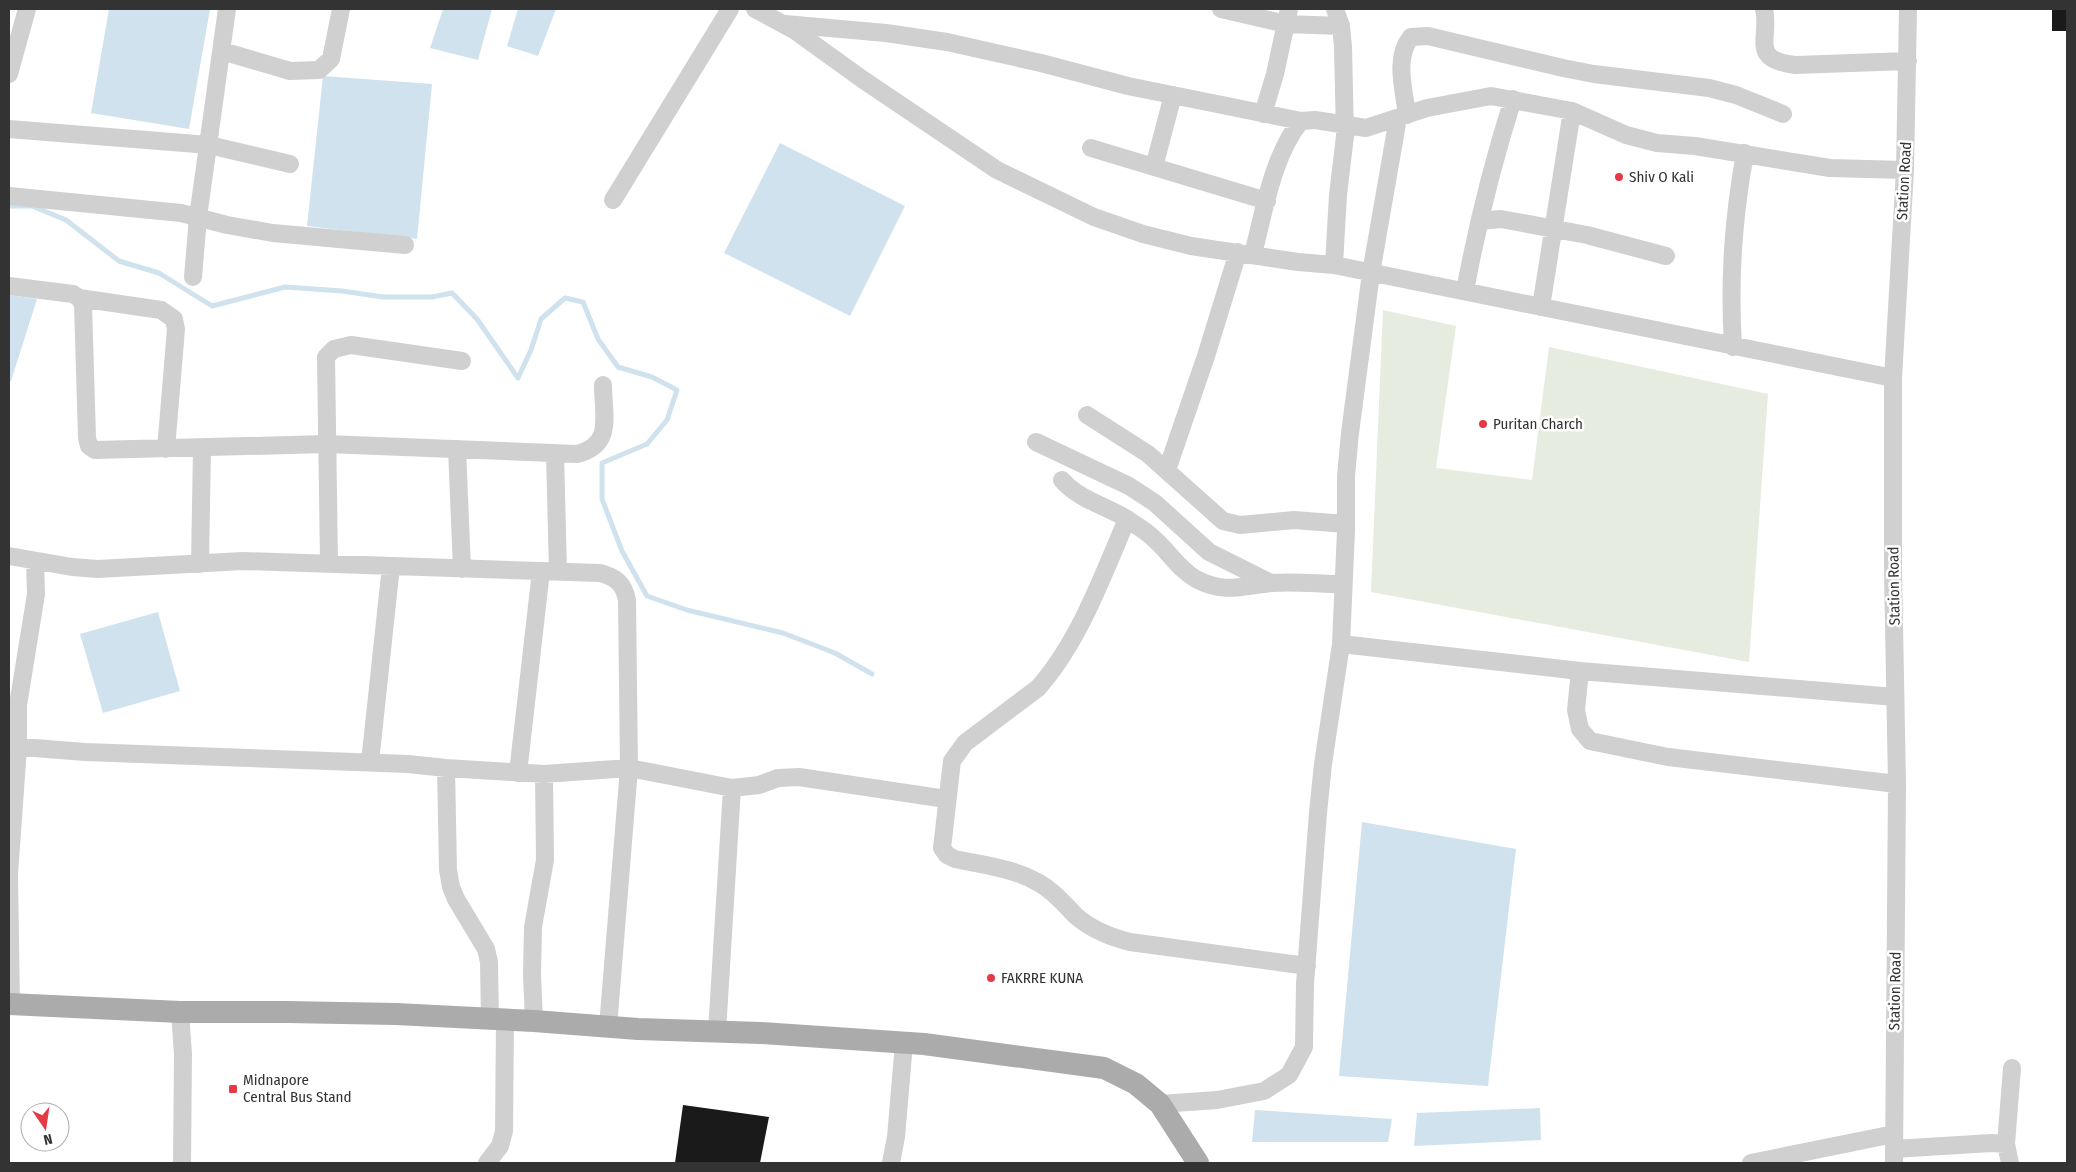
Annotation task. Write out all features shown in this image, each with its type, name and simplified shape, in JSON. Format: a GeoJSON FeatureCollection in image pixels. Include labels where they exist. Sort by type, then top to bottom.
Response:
{"type":"FeatureCollection","features":[{"type":"Feature","properties":{"kind":"main road"},"geometry":{"type":"LineString","coordinates":[[10,1004],[180,1012],[287,1012],[497,1019],[608,1027],[762,1033],[904,1043],[1104,1068],[1136,1084],[1160,1104],[1198,1163]]}},
{"type":"Feature","properties":{"kind":"street"},"geometry":{"type":"LineString","coordinates":[[9,74],[27,9]]}},
{"type":"Feature","properties":{"kind":"street"},"geometry":{"type":"LineString","coordinates":[[193,277],[198,217],[227,9]]}},
{"type":"Feature","properties":{"kind":"street"},"geometry":{"type":"LineString","coordinates":[[222,51],[290,71],[319,70],[331,59],[341,9]]}},
{"type":"Feature","properties":{"kind":"street"},"geometry":{"type":"LineString","coordinates":[[613,200],[730,9]]}},
{"type":"Feature","properties":{"kind":"street"},"geometry":{"type":"LineString","coordinates":[[755,9],[782,24],[997,170],[1094,217],[1135,231],[1191,246],[1372,273],[1894,378]]}},
{"type":"Feature","properties":{"kind":"street"},"geometry":{"type":"LineString","coordinates":[[1229,9],[1288,16],[1341,26]]}},
{"type":"Feature","properties":{"kind":"street"},"geometry":{"type":"LineString","coordinates":[[1334,266],[1336,212],[1345,126],[1341,26],[1335,9]]}},
{"type":"Feature","properties":{"kind":"street"},"geometry":{"type":"LineString","coordinates":[[1764,9],[1766,16],[1763,39],[1765,51],[1773,59],[1785,64],[1908,61]]}},
{"type":"Feature","properties":{"kind":"street","name":"Station Road"},"geometry":{"type":"LineString","coordinates":[[1894,1149],[1898,784],[1893,552],[1894,378],[1905,170],[1908,9]]}},
{"type":"Feature","properties":{"kind":"street"},"geometry":{"type":"LineString","coordinates":[[1262,114],[1275,74],[1288,16]]}},
{"type":"Feature","properties":{"kind":"street"},"geometry":{"type":"LineString","coordinates":[[782,24],[886,33],[947,42],[996,52],[1128,86],[1301,121],[1315,120],[1366,128],[1427,108],[1491,96],[1572,111],[1642,140],[1745,153],[1830,168],[1905,170]]}},
{"type":"Feature","properties":{"kind":"street"},"geometry":{"type":"LineString","coordinates":[[1160,1104],[1217,1100],[1264,1091],[1289,1075],[1304,1047],[1307,966],[1323,764],[1341,644],[1346,476],[1350,433],[1372,273],[1402,116],[1400,57],[1405,45],[1411,37],[1428,36],[1578,71],[1709,88],[1736,95],[1783,114]]}},
{"type":"Feature","properties":{"kind":"street"},"geometry":{"type":"LineString","coordinates":[[1154,167],[1173,95]]}},
{"type":"Feature","properties":{"kind":"street"},"geometry":{"type":"LineString","coordinates":[[1464,291],[1472,248],[1493,164],[1513,99]]}},
{"type":"Feature","properties":{"kind":"street"},"geometry":{"type":"LineString","coordinates":[[1541,307],[1572,111]]}},
{"type":"Feature","properties":{"kind":"street"},"geometry":{"type":"LineString","coordinates":[[1167,470],[1206,356],[1267,201],[1290,134],[1301,121]]}},
{"type":"Feature","properties":{"kind":"street"},"geometry":{"type":"LineString","coordinates":[[9,129],[209,145],[290,164]]}},
{"type":"Feature","properties":{"kind":"street"},"geometry":{"type":"LineString","coordinates":[[1091,148],[1267,201]]}},
{"type":"Feature","properties":{"kind":"street"},"geometry":{"type":"LineString","coordinates":[[1733,347],[1732,264],[1736,207],[1745,153]]}},
{"type":"Feature","properties":{"kind":"street"},"geometry":{"type":"LineString","coordinates":[[9,196],[181,213],[273,234],[405,244]]}},
{"type":"Feature","properties":{"kind":"street"},"geometry":{"type":"LineString","coordinates":[[1480,221],[1501,219],[1587,236],[1666,256]]}},
{"type":"Feature","properties":{"kind":"street"},"geometry":{"type":"LineString","coordinates":[[9,286],[72,294],[79,298],[161,310],[174,319],[176,329],[166,449]]}},
{"type":"Feature","properties":{"kind":"street"},"geometry":{"type":"LineString","coordinates":[[79,298],[84,310],[87,438],[89,446],[95,450],[327,444],[576,454],[588,451],[598,444],[603,435],[603,385]]}},
{"type":"Feature","properties":{"kind":"street"},"geometry":{"type":"LineString","coordinates":[[329,563],[326,357],[334,349],[367,346],[462,361]]}},
{"type":"Feature","properties":{"kind":"street"},"geometry":{"type":"LineString","coordinates":[[1086,415],[1127,439],[1148,454],[1223,521],[1240,525],[1294,520],[1346,524]]}},
{"type":"Feature","properties":{"kind":"street"},"geometry":{"type":"LineString","coordinates":[[1036,442],[1129,486],[1155,503],[1209,552],[1271,583]]}},
{"type":"Feature","properties":{"kind":"street"},"geometry":{"type":"LineString","coordinates":[[200,564],[202,448]]}},
{"type":"Feature","properties":{"kind":"street"},"geometry":{"type":"LineString","coordinates":[[457,449],[462,569]]}},
{"type":"Feature","properties":{"kind":"street"},"geometry":{"type":"LineString","coordinates":[[518,773],[550,572],[555,453]]}},
{"type":"Feature","properties":{"kind":"street"},"geometry":{"type":"LineString","coordinates":[[1062,480],[1068,487],[1082,496],[1127,519],[1152,537],[1181,568],[1197,579],[1215,586],[1231,589],[1271,583],[1343,584]]}},
{"type":"Feature","properties":{"kind":"street"},"geometry":{"type":"LineString","coordinates":[[1127,519],[1092,601],[1047,677],[1038,688],[964,743],[958,751],[950,766],[941,839],[942,848],[947,855],[955,859],[1009,870],[1038,882],[1050,890],[1077,917],[1096,931],[1130,942],[1307,966]]}},
{"type":"Feature","properties":{"kind":"street"},"geometry":{"type":"LineString","coordinates":[[9,556],[98,569],[243,561],[600,573],[611,576],[625,589],[627,600],[629,768],[608,1027]]}},
{"type":"Feature","properties":{"kind":"street"},"geometry":{"type":"LineString","coordinates":[[10,1004],[9,874],[13,747],[36,594],[35,561]]}},
{"type":"Feature","properties":{"kind":"street"},"geometry":{"type":"LineString","coordinates":[[370,762],[391,566]]}},
{"type":"Feature","properties":{"kind":"street"},"geometry":{"type":"LineString","coordinates":[[1341,644],[1580,671],[1895,697]]}},
{"type":"Feature","properties":{"kind":"street"},"geometry":{"type":"LineString","coordinates":[[1580,671],[1576,710],[1580,729],[1590,740],[1668,757],[1898,784]]}},
{"type":"Feature","properties":{"kind":"street"},"geometry":{"type":"LineString","coordinates":[[13,747],[85,752],[370,762],[544,774],[629,768],[732,788],[759,785],[778,778],[799,777],[946,799]]}},
{"type":"Feature","properties":{"kind":"street"},"geometry":{"type":"LineString","coordinates":[[446,768],[448,870],[456,899],[486,949],[497,1019],[504,1131],[500,1146],[487,1163]]}},
{"type":"Feature","properties":{"kind":"street"},"geometry":{"type":"LineString","coordinates":[[534,1021],[533,927],[545,860],[544,774]]}},
{"type":"Feature","properties":{"kind":"street"},"geometry":{"type":"LineString","coordinates":[[717,1032],[732,788]]}},
{"type":"Feature","properties":{"kind":"street"},"geometry":{"type":"LineString","coordinates":[[180,1012],[182,1163]]}},
{"type":"Feature","properties":{"kind":"street"},"geometry":{"type":"LineString","coordinates":[[891,1163],[896,1137],[904,1043]]}},
{"type":"Feature","properties":{"kind":"street"},"geometry":{"type":"LineString","coordinates":[[2010,1163],[2006,1144],[2012,1068]]}},
{"type":"Feature","properties":{"kind":"street"},"geometry":{"type":"LineString","coordinates":[[1752,1163],[1894,1149],[1991,1143],[2006,1144]]}},
{"type":"Feature","properties":{"kind":"shaded area"},"geometry":{"type":"Polygon","coordinates":[[[1383,310],[1456,326],[1436,468],[1532,480],[1549,347],[1768,394],[1749,662],[1371,592],[1383,310]]]}},
{"type":"Feature","properties":{"kind":"water"},"geometry":{"type":"Polygon","coordinates":[[[109,9],[210,9],[189,129],[91,113],[109,9]]]}},
{"type":"Feature","properties":{"kind":"water"},"geometry":{"type":"Polygon","coordinates":[[[443,9],[492,9],[478,60],[430,48],[443,9]]]}},
{"type":"Feature","properties":{"kind":"water"},"geometry":{"type":"Polygon","coordinates":[[[518,9],[556,9],[538,56],[507,46],[518,9]]]}},
{"type":"Feature","properties":{"kind":"water"},"geometry":{"type":"Polygon","coordinates":[[[323,76],[432,84],[417,239],[307,226],[323,76]]]}},
{"type":"Feature","properties":{"kind":"water"},"geometry":{"type":"Polygon","coordinates":[[[780,143],[905,206],[850,316],[724,253],[780,143]]]}},
{"type":"Feature","properties":{"kind":"water"},"geometry":{"type":"Polygon","coordinates":[[[9,295],[37,299],[11,381],[9,381],[9,295]]]}},
{"type":"Feature","properties":{"kind":"water"},"geometry":{"type":"Polygon","coordinates":[[[158,612],[180,691],[103,713],[80,634],[158,612]]]}},
{"type":"Feature","properties":{"kind":"water"},"geometry":{"type":"Polygon","coordinates":[[[1362,822],[1516,849],[1488,1086],[1339,1076],[1362,822]]]}},
{"type":"Feature","properties":{"kind":"water"},"geometry":{"type":"Polygon","coordinates":[[[1540,1108],[1541,1140],[1414,1146],[1417,1113],[1540,1108]]]}},
{"type":"Feature","properties":{"kind":"water"},"geometry":{"type":"Polygon","coordinates":[[[1255,1110],[1392,1119],[1388,1142],[1252,1142],[1255,1110]]]}},
{"type":"Feature","properties":{"kind":"building"},"geometry":{"type":"Polygon","coordinates":[[[2052,9],[2067,9],[2067,31],[2052,31],[2052,9]]]}},
{"type":"Feature","properties":{"kind":"building"},"geometry":{"type":"Polygon","coordinates":[[[683,1105],[769,1117],[760,1163],[675,1163],[683,1105]]]}},
{"type":"Feature","properties":{"kind":"waterway"},"geometry":{"type":"LineString","coordinates":[[9,206],[32,206],[66,220],[119,261],[159,273],[212,306],[285,287],[342,291],[383,297],[432,297],[452,293],[477,319],[518,378],[531,350],[541,319],[565,298],[583,302],[598,339],[618,367],[652,377],[677,390],[667,420],[647,444],[602,463],[602,499],[622,551],[647,596],[687,610],[783,633],[835,653],[872,674]]}},
{"type":"Feature","properties":{"kind":"place","name":"Shiv O Kali"},"geometry":{"type":"Point","coordinates":[1619,177]}},
{"type":"Feature","properties":{"kind":"place","name":"Puritan Charch"},"geometry":{"type":"Point","coordinates":[1483,424]}},
{"type":"Feature","properties":{"kind":"place","name":"FAKRRE KUNA"},"geometry":{"type":"Point","coordinates":[991,978]}},
{"type":"Feature","properties":{"kind":"place","name":"Midnapore Central Bus Stand"},"geometry":{"type":"Point","coordinates":[233,1089]}}]}
